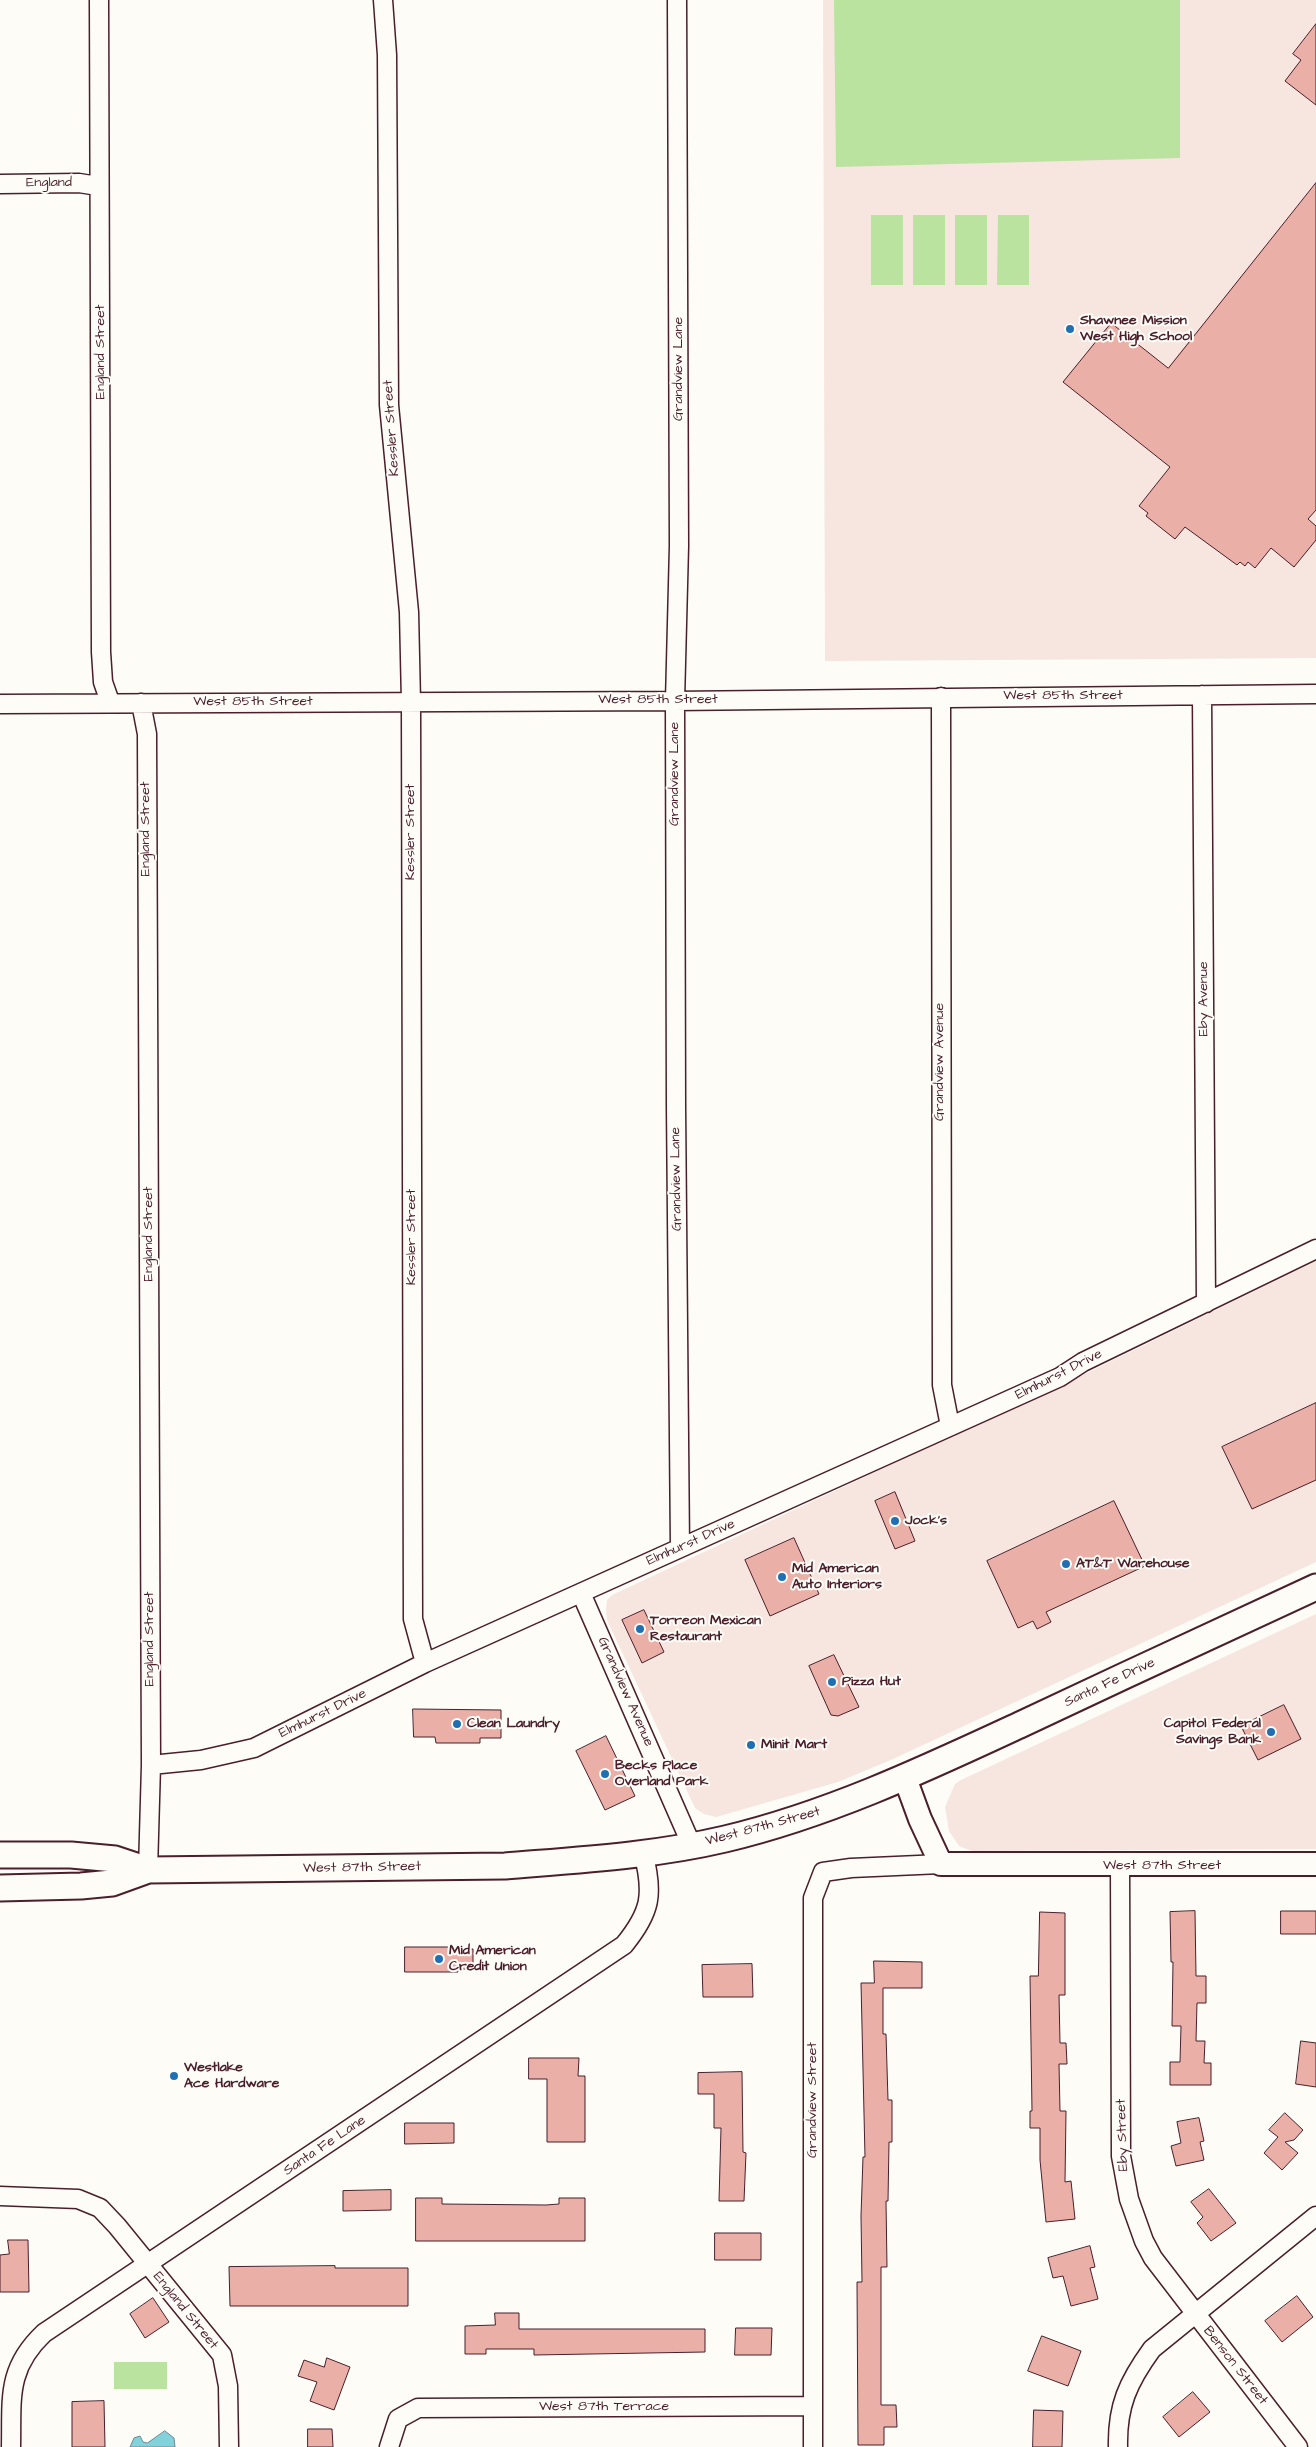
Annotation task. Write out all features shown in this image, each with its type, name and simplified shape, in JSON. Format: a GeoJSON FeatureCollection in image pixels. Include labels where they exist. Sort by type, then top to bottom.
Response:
{"type":"FeatureCollection","features":[{"type":"Feature","properties":{"kind":"main road","name":"Santa Fe Drive"},"geometry":{"type":"LineString","coordinates":[[905,1778],[1316,1587]]}},
{"type":"Feature","properties":{"kind":"main road","name":"West 87th Street"},"geometry":{"type":"LineString","coordinates":[[0,1888],[97,1884],[112,1882],[148,1870],[505,1866],[643,1852],[692,1846],[769,1827],[823,1811],[905,1778]]}},
{"type":"Feature","properties":{"kind":"main road","name":"West 87th Street"},"geometry":{"type":"LineString","coordinates":[[0,1855],[71,1855],[115,1859],[148,1870]]}},
{"type":"Feature","properties":{"kind":"street","name":"England Street"},"geometry":{"type":"LineString","coordinates":[[99,0],[98,186],[101,652],[103,682],[110,702]]}},
{"type":"Feature","properties":{"kind":"street","name":"Kessler Street"},"geometry":{"type":"LineString","coordinates":[[383,0],[387,54],[389,405],[409,612],[411,702],[413,1619],[425,1663]]}},
{"type":"Feature","properties":{"kind":"street","name":"Grandview Lane"},"geometry":{"type":"LineString","coordinates":[[677,0],[679,546],[675,701],[680,1548]]}},
{"type":"Feature","properties":{"kind":"street","name":"England"},"geometry":{"type":"LineString","coordinates":[[0,184],[78,183],[98,186]]}},
{"type":"Feature","properties":{"kind":"street","name":"West 85th Street"},"geometry":{"type":"LineString","coordinates":[[0,704],[110,702],[675,701],[1316,694]]}},
{"type":"Feature","properties":{"kind":"street","name":"Eby Avenue"},"geometry":{"type":"LineString","coordinates":[[1202,695],[1206,1303]]}},
{"type":"Feature","properties":{"kind":"street","name":"Grandview Avenue"},"geometry":{"type":"LineString","coordinates":[[940,697],[942,1385],[950,1426]]}},
{"type":"Feature","properties":{"kind":"street","name":"England Street"},"geometry":{"type":"LineString","coordinates":[[142,703],[147,734],[151,1765]]}},
{"type":"Feature","properties":{"kind":"street","name":"Elmhurst Drive"},"geometry":{"type":"LineString","coordinates":[[151,1765],[201,1760],[254,1748],[425,1663],[1060,1377],[1083,1362],[1316,1249]]}},
{"type":"Feature","properties":{"kind":"street","name":"Grandview Avenue"},"geometry":{"type":"LineString","coordinates":[[581,1593],[692,1846]]}},
{"type":"Feature","properties":{"kind":"street"},"geometry":{"type":"LineString","coordinates":[[148,1870],[151,1765]]}},
{"type":"Feature","properties":{"kind":"street"},"geometry":{"type":"LineString","coordinates":[[905,1778],[920,1819],[941,1864]]}},
{"type":"Feature","properties":{"kind":"street","name":"Santa Fe Lane"},"geometry":{"type":"LineString","coordinates":[[12,2447],[12,2396],[17,2370],[28,2348],[44,2333],[624,1946],[640,1926],[648,1903],[648,1875],[643,1852]]}},
{"type":"Feature","properties":{"kind":"street","name":"West 87th Street"},"geometry":{"type":"LineString","coordinates":[[941,1864],[1120,1866],[1316,1864]]}},
{"type":"Feature","properties":{"kind":"street","name":"Grandview Street"},"geometry":{"type":"LineString","coordinates":[[813,2447],[813,1898],[823,1872],[850,1868],[941,1864]]}},
{"type":"Feature","properties":{"kind":"street","name":"Eby Street"},"geometry":{"type":"LineString","coordinates":[[1120,1866],[1122,2156],[1124,2178],[1129,2199],[1144,2241],[1164,2275],[1194,2314]]}},
{"type":"Feature","properties":{"kind":"street"},"geometry":{"type":"LineString","coordinates":[[0,2196],[78,2199],[100,2208],[147,2264]]}},
{"type":"Feature","properties":{"kind":"street","name":"Benson Street"},"geometry":{"type":"LineString","coordinates":[[1298,2447],[1194,2314],[1316,2216]]}},
{"type":"Feature","properties":{"kind":"street","name":"England Street"},"geometry":{"type":"LineString","coordinates":[[147,2264],[222,2355],[228,2386],[229,2447]]}},
{"type":"Feature","properties":{"kind":"street"},"geometry":{"type":"LineString","coordinates":[[1118,2447],[1118,2431],[1123,2400],[1132,2376],[1152,2349],[1194,2314]]}},
{"type":"Feature","properties":{"kind":"street","name":"West 87th Terrace"},"geometry":{"type":"LineString","coordinates":[[389,2447],[398,2419],[418,2408],[813,2406]]}},
{"type":"Feature","properties":{"kind":"shaded area","name":"Shawnee Mission West High School"},"geometry":{"type":"Polygon","coordinates":[[[823,0],[1316,0],[1316,658],[825,661],[823,0]]]}},
{"type":"Feature","properties":{"kind":"shaded area"},"geometry":{"type":"Polygon","coordinates":[[[1316,1261],[1316,1562],[893,1759],[838,1782],[716,1817],[704,1814],[695,1808],[607,1620],[607,1600],[612,1595],[1087,1373],[1316,1261]]]}},
{"type":"Feature","properties":{"kind":"shaded area"},"geometry":{"type":"Polygon","coordinates":[[[1316,1614],[1316,1849],[972,1851],[959,1846],[949,1831],[945,1807],[955,1784],[961,1780],[1316,1614]]]}},
{"type":"Feature","properties":{"kind":"green space"},"geometry":{"type":"Polygon","coordinates":[[[834,0],[1180,0],[1180,158],[836,167],[834,0]]]}},
{"type":"Feature","properties":{"kind":"green space"},"geometry":{"type":"Polygon","coordinates":[[[871,215],[903,215],[903,285],[871,285],[871,215]]]}},
{"type":"Feature","properties":{"kind":"green space"},"geometry":{"type":"Polygon","coordinates":[[[913,215],[945,215],[945,285],[913,285],[913,215]]]}},
{"type":"Feature","properties":{"kind":"green space"},"geometry":{"type":"Polygon","coordinates":[[[955,215],[987,215],[987,285],[955,285],[955,215]]]}},
{"type":"Feature","properties":{"kind":"green space"},"geometry":{"type":"Polygon","coordinates":[[[998,215],[1029,215],[1029,285],[997,285],[998,215]]]}},
{"type":"Feature","properties":{"kind":"green space"},"geometry":{"type":"Polygon","coordinates":[[[114,2362],[167,2362],[167,2389],[114,2389],[114,2362]]]}},
{"type":"Feature","properties":{"kind":"water"},"geometry":{"type":"Polygon","coordinates":[[[165,2431],[174,2438],[175,2447],[130,2447],[134,2438],[140,2436],[143,2442],[147,2443],[165,2431]]]}},
{"type":"Feature","properties":{"kind":"building"},"geometry":{"type":"Polygon","coordinates":[[[1316,24],[1316,105],[1285,81],[1301,60],[1293,54],[1316,24]]]}},
{"type":"Feature","properties":{"kind":"building","name":"Shawnee Mission West High School"},"geometry":{"type":"Polygon","coordinates":[[[1316,183],[1316,510],[1308,519],[1316,526],[1316,540],[1294,567],[1271,548],[1255,568],[1248,562],[1245,566],[1240,562],[1237,565],[1185,527],[1175,539],[1146,516],[1148,513],[1139,506],[1170,467],[1063,382],[1111,323],[1168,368],[1316,183]]]}},
{"type":"Feature","properties":{"kind":"building"},"geometry":{"type":"Polygon","coordinates":[[[1316,1403],[1316,1480],[1252,1509],[1222,1447],[1316,1403]]]}},
{"type":"Feature","properties":{"kind":"building","name":"Jock's"},"geometry":{"type":"Polygon","coordinates":[[[895,1492],[915,1541],[895,1549],[875,1501],[895,1492]]]}},
{"type":"Feature","properties":{"kind":"building","name":"AT&T Warehouse"},"geometry":{"type":"Polygon","coordinates":[[[1114,1501],[1145,1566],[1046,1612],[1051,1622],[1037,1629],[1033,1621],[1018,1628],[987,1561],[1114,1501]]]}},
{"type":"Feature","properties":{"kind":"building","name":"Mid American Auto Interiors"},"geometry":{"type":"Polygon","coordinates":[[[794,1538],[819,1594],[770,1616],[745,1560],[794,1538]]]}},
{"type":"Feature","properties":{"kind":"building","name":"Torreon Mexican Restaurant"},"geometry":{"type":"Polygon","coordinates":[[[644,1610],[664,1652],[642,1663],[622,1620],[644,1610]]]}},
{"type":"Feature","properties":{"kind":"building","name":"Pizza Hut"},"geometry":{"type":"Polygon","coordinates":[[[834,1655],[859,1707],[838,1716],[831,1715],[809,1666],[834,1655]]]}},
{"type":"Feature","properties":{"kind":"building","name":"Capitol Federal Savings Bank"},"geometry":{"type":"Polygon","coordinates":[[[1284,1705],[1301,1739],[1258,1760],[1241,1726],[1284,1705]]]}},
{"type":"Feature","properties":{"kind":"building","name":"Clean Laundry"},"geometry":{"type":"Polygon","coordinates":[[[413,1709],[501,1710],[501,1738],[480,1738],[480,1743],[436,1743],[435,1737],[414,1737],[413,1709]]]}},
{"type":"Feature","properties":{"kind":"building","name":"Becks Place Overland Park"},"geometry":{"type":"Polygon","coordinates":[[[606,1736],[635,1796],[605,1810],[576,1751],[606,1736]]]}},
{"type":"Feature","properties":{"kind":"building"},"geometry":{"type":"Polygon","coordinates":[[[1195,1911],[1196,1976],[1206,1976],[1206,2003],[1197,2003],[1196,2041],[1205,2041],[1204,2063],[1211,2063],[1211,2085],[1170,2085],[1170,2062],[1180,2062],[1181,2026],[1172,2026],[1173,1962],[1171,1962],[1170,1912],[1195,1911]]]}},
{"type":"Feature","properties":{"kind":"building"},"geometry":{"type":"Polygon","coordinates":[[[1281,1911],[1316,1911],[1316,1934],[1281,1934],[1281,1911]]]}},
{"type":"Feature","properties":{"kind":"building"},"geometry":{"type":"Polygon","coordinates":[[[1040,1912],[1065,1913],[1065,1995],[1059,1995],[1060,2043],[1066,2043],[1067,2064],[1059,2064],[1060,2111],[1066,2111],[1065,2182],[1071,2181],[1075,2219],[1046,2222],[1040,2160],[1040,2128],[1030,2128],[1030,2111],[1032,2111],[1030,1976],[1038,1976],[1040,1912]]]}},
{"type":"Feature","properties":{"kind":"building","name":"Mid American Credit Union"},"geometry":{"type":"Polygon","coordinates":[[[405,1947],[461,1947],[461,1949],[473,1949],[473,1969],[458,1969],[458,1972],[405,1972],[405,1947]]]}},
{"type":"Feature","properties":{"kind":"building"},"geometry":{"type":"Polygon","coordinates":[[[874,1961],[922,1962],[922,1988],[883,1988],[883,2034],[886,2034],[888,2100],[892,2100],[892,2142],[889,2142],[888,2201],[886,2201],[887,2267],[881,2267],[881,2405],[896,2405],[897,2427],[884,2427],[884,2445],[858,2445],[857,2282],[862,2282],[861,2216],[863,2157],[865,2157],[861,1983],[874,1983],[874,1961]]]}},
{"type":"Feature","properties":{"kind":"building"},"geometry":{"type":"Polygon","coordinates":[[[752,1964],[753,1997],[703,1997],[702,1965],[752,1964]]]}},
{"type":"Feature","properties":{"kind":"building"},"geometry":{"type":"Polygon","coordinates":[[[1301,2041],[1316,2043],[1316,2087],[1296,2084],[1301,2041]]]}},
{"type":"Feature","properties":{"kind":"building"},"geometry":{"type":"Polygon","coordinates":[[[529,2058],[579,2058],[578,2076],[585,2076],[585,2142],[547,2142],[547,2079],[529,2079],[529,2058]]]}},
{"type":"Feature","properties":{"kind":"building"},"geometry":{"type":"Polygon","coordinates":[[[742,2072],[743,2152],[746,2153],[744,2201],[719,2201],[721,2128],[714,2128],[714,2094],[698,2094],[698,2073],[742,2072]]]}},
{"type":"Feature","properties":{"kind":"building"},"geometry":{"type":"Polygon","coordinates":[[[1285,2113],[1303,2130],[1294,2140],[1285,2142],[1298,2153],[1282,2170],[1264,2153],[1278,2137],[1269,2130],[1285,2113]]]}},
{"type":"Feature","properties":{"kind":"building"},"geometry":{"type":"Polygon","coordinates":[[[1199,2118],[1204,2141],[1200,2142],[1204,2160],[1176,2166],[1171,2146],[1181,2143],[1177,2122],[1199,2118]]]}},
{"type":"Feature","properties":{"kind":"building"},"geometry":{"type":"Polygon","coordinates":[[[405,2123],[454,2123],[454,2143],[405,2144],[405,2123]]]}},
{"type":"Feature","properties":{"kind":"building"},"geometry":{"type":"Polygon","coordinates":[[[1209,2189],[1236,2223],[1211,2241],[1197,2223],[1203,2217],[1191,2202],[1209,2189]]]}},
{"type":"Feature","properties":{"kind":"building"},"geometry":{"type":"Polygon","coordinates":[[[391,2190],[391,2210],[343,2211],[343,2191],[391,2190]]]}},
{"type":"Feature","properties":{"kind":"building"},"geometry":{"type":"Polygon","coordinates":[[[416,2198],[442,2198],[442,2204],[546,2205],[559,2204],[559,2198],[585,2198],[585,2241],[416,2241],[416,2198]]]}},
{"type":"Feature","properties":{"kind":"building"},"geometry":{"type":"Polygon","coordinates":[[[715,2233],[761,2233],[761,2260],[715,2260],[715,2233]]]}},
{"type":"Feature","properties":{"kind":"building"},"geometry":{"type":"Polygon","coordinates":[[[8,2240],[28,2240],[29,2292],[0,2292],[0,2255],[9,2254],[8,2240]]]}},
{"type":"Feature","properties":{"kind":"building"},"geometry":{"type":"Polygon","coordinates":[[[1090,2246],[1095,2267],[1090,2268],[1098,2299],[1071,2306],[1063,2276],[1053,2278],[1048,2258],[1090,2246]]]}},
{"type":"Feature","properties":{"kind":"building"},"geometry":{"type":"Polygon","coordinates":[[[335,2266],[335,2268],[408,2268],[408,2306],[230,2306],[229,2267],[335,2266]]]}},
{"type":"Feature","properties":{"kind":"building"},"geometry":{"type":"Polygon","coordinates":[[[1297,2296],[1313,2317],[1282,2342],[1265,2321],[1297,2296]]]}},
{"type":"Feature","properties":{"kind":"building"},"geometry":{"type":"Polygon","coordinates":[[[153,2298],[169,2322],[145,2338],[130,2314],[153,2298]]]}},
{"type":"Feature","properties":{"kind":"building"},"geometry":{"type":"Polygon","coordinates":[[[495,2313],[519,2313],[519,2329],[705,2329],[705,2352],[534,2355],[534,2349],[486,2349],[486,2354],[465,2354],[465,2326],[495,2325],[495,2313]]]}},
{"type":"Feature","properties":{"kind":"building"},"geometry":{"type":"Polygon","coordinates":[[[736,2328],[772,2328],[771,2355],[735,2355],[736,2328]]]}},
{"type":"Feature","properties":{"kind":"building"},"geometry":{"type":"Polygon","coordinates":[[[1042,2336],[1081,2351],[1068,2386],[1028,2371],[1042,2336]]]}},
{"type":"Feature","properties":{"kind":"building"},"geometry":{"type":"Polygon","coordinates":[[[327,2358],[350,2367],[334,2410],[310,2401],[317,2382],[298,2376],[304,2360],[324,2367],[327,2358]]]}},
{"type":"Feature","properties":{"kind":"building"},"geometry":{"type":"Polygon","coordinates":[[[1193,2392],[1210,2412],[1179,2437],[1163,2417],[1193,2392]]]}},
{"type":"Feature","properties":{"kind":"building"},"geometry":{"type":"Polygon","coordinates":[[[104,2401],[105,2447],[72,2447],[72,2402],[104,2401]]]}},
{"type":"Feature","properties":{"kind":"building"},"geometry":{"type":"Polygon","coordinates":[[[1034,2410],[1063,2411],[1062,2447],[1033,2447],[1034,2410]]]}},
{"type":"Feature","properties":{"kind":"building"},"geometry":{"type":"Polygon","coordinates":[[[308,2429],[332,2429],[333,2447],[308,2447],[308,2429]]]}},
{"type":"Feature","properties":{"kind":"place","name":"Shawnee Mission West High School"},"geometry":{"type":"Point","coordinates":[1070,329]}},
{"type":"Feature","properties":{"kind":"place","name":"Jock's"},"geometry":{"type":"Point","coordinates":[895,1521]}},
{"type":"Feature","properties":{"kind":"place","name":"AT&T Warehouse"},"geometry":{"type":"Point","coordinates":[1066,1564]}},
{"type":"Feature","properties":{"kind":"place","name":"Mid American Auto Interiors"},"geometry":{"type":"Point","coordinates":[782,1577]}},
{"type":"Feature","properties":{"kind":"place","name":"Torreon Mexican Restaurant"},"geometry":{"type":"Point","coordinates":[640,1629]}},
{"type":"Feature","properties":{"kind":"place","name":"Pizza Hut"},"geometry":{"type":"Point","coordinates":[832,1682]}},
{"type":"Feature","properties":{"kind":"place","name":"Clean Laundry"},"geometry":{"type":"Point","coordinates":[457,1724]}},
{"type":"Feature","properties":{"kind":"place","name":"Capitol Federal Savings Bank"},"geometry":{"type":"Point","coordinates":[1271,1732]}},
{"type":"Feature","properties":{"kind":"place","name":"Minit Mart"},"geometry":{"type":"Point","coordinates":[751,1745]}},
{"type":"Feature","properties":{"kind":"place","name":"Becks Place Overland Park"},"geometry":{"type":"Point","coordinates":[605,1774]}},
{"type":"Feature","properties":{"kind":"place","name":"Mid American Credit Union"},"geometry":{"type":"Point","coordinates":[439,1959]}},
{"type":"Feature","properties":{"kind":"place","name":"Westlake Ace Hardware"},"geometry":{"type":"Point","coordinates":[174,2076]}}]}
